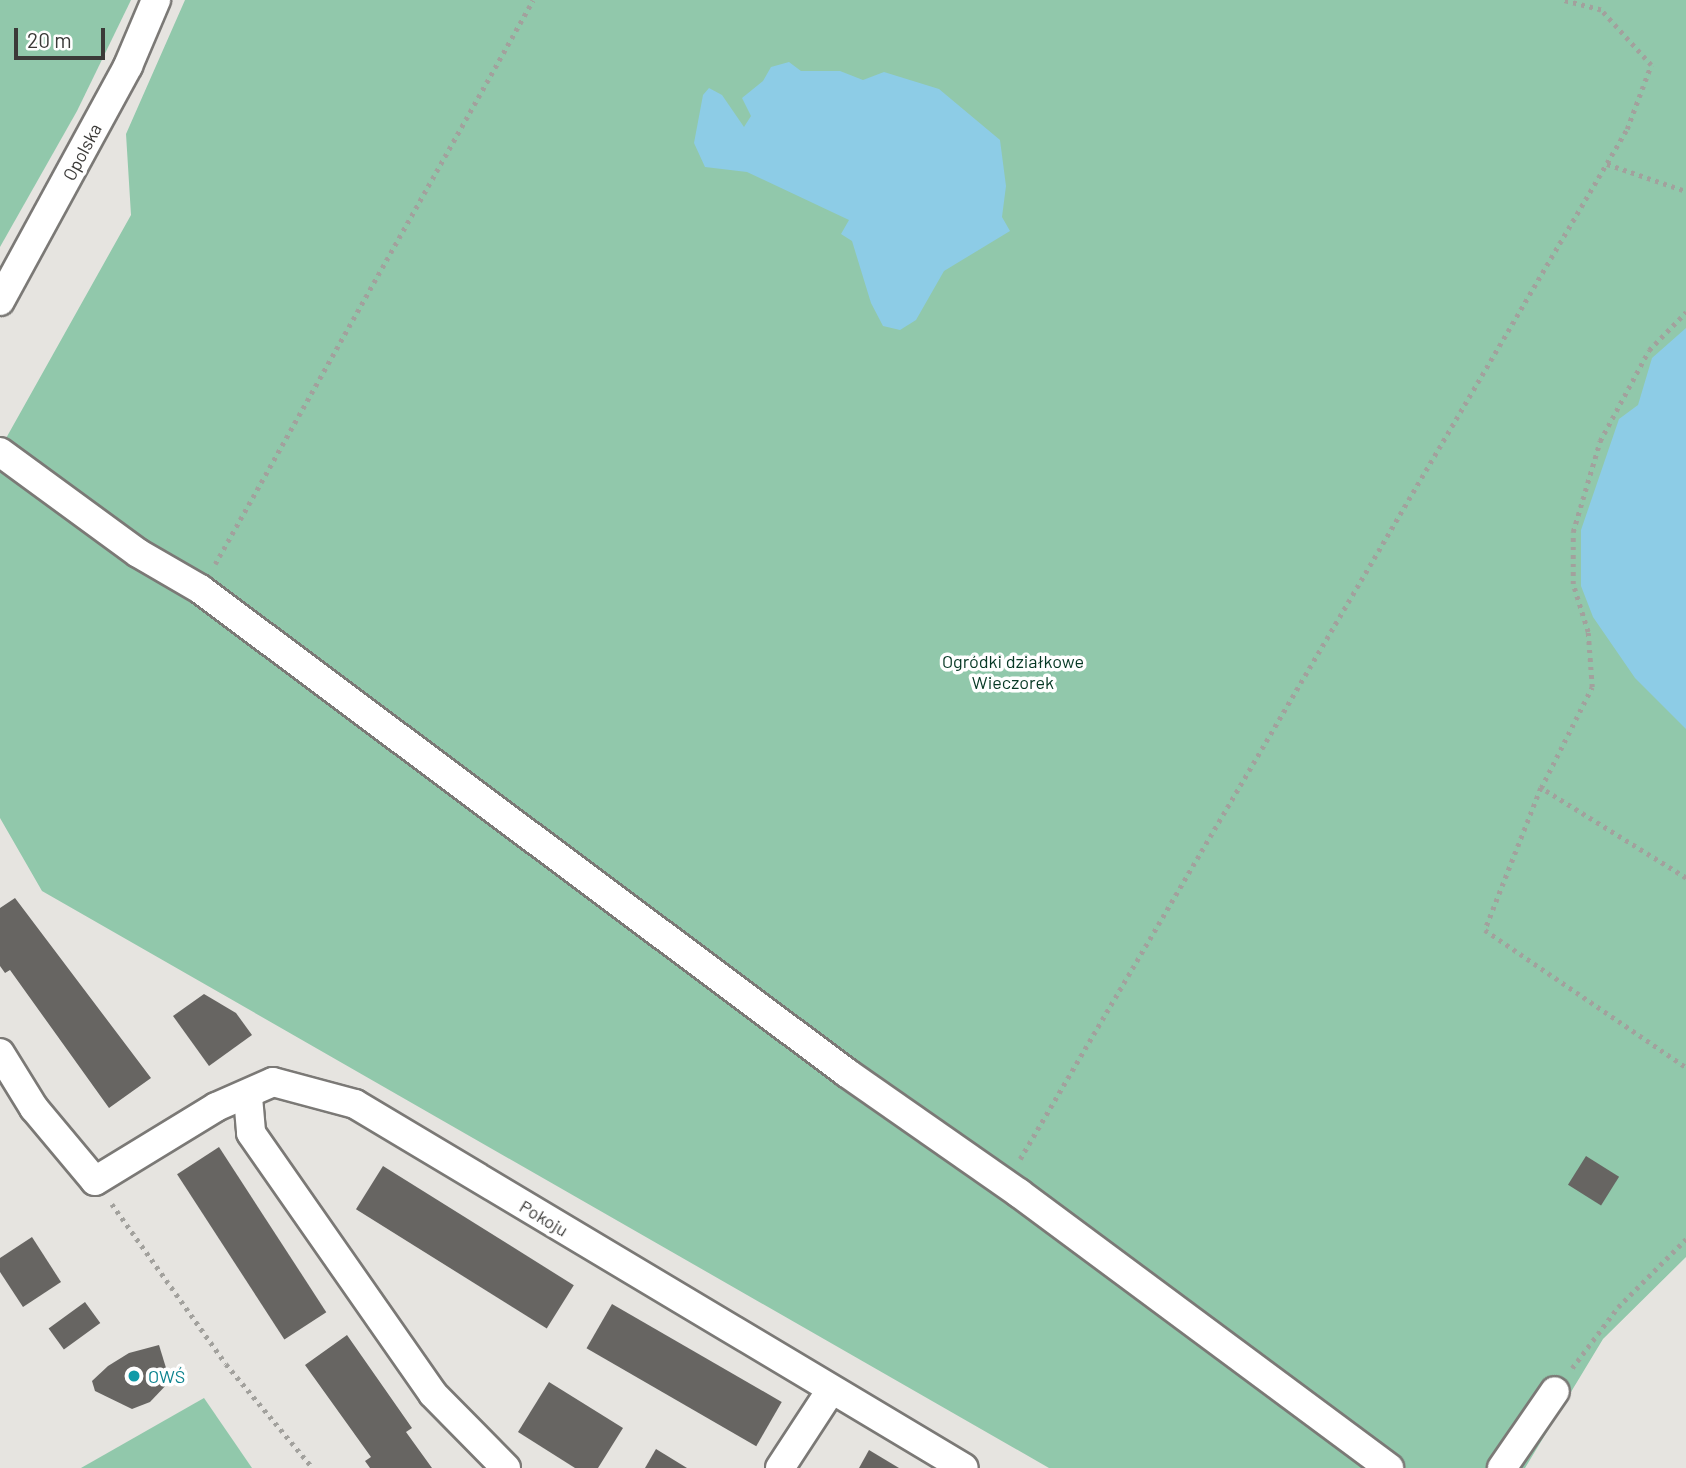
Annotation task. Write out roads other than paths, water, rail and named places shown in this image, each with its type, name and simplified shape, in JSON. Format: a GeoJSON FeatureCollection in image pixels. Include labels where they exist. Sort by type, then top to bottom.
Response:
{"type":"FeatureCollection","features":[{"type":"Feature","properties":{"kind":"street","name":"Opolska"},"geometry":{"type":"LineString","coordinates":[[0,301],[128,66],[156,0]]}},
{"type":"Feature","properties":{"kind":"street"},"geometry":{"type":"LineString","coordinates":[[0,452],[138,553],[200,589],[847,1073],[1006,1184],[1389,1468]]}},
{"type":"Feature","properties":{"kind":"street","name":"Pokoju"},"geometry":{"type":"LineString","coordinates":[[0,1053],[34,1108],[95,1181],[216,1107],[248,1097],[273,1082],[355,1104],[964,1468]]}},
{"type":"Feature","properties":{"kind":"street"},"geometry":{"type":"LineString","coordinates":[[248,1097],[251,1133],[433,1394],[506,1468]]}},
{"type":"Feature","properties":{"kind":"street"},"geometry":{"type":"LineString","coordinates":[[779,1468],[831,1390]]}},
{"type":"Feature","properties":{"kind":"street"},"geometry":{"type":"LineString","coordinates":[[1502,1468],[1555,1391]]}},
{"type":"Feature","properties":{"kind":"water"},"geometry":{"type":"Polygon","coordinates":[[[789,62],[801,71],[840,71],[863,80],[884,72],[939,89],[1000,140],[1006,186],[1002,217],[1010,231],[944,271],[916,320],[900,330],[883,326],[871,303],[852,241],[841,234],[849,220],[747,172],[705,167],[694,143],[703,95],[709,88],[722,95],[744,127],[751,116],[742,98],[763,81],[771,67],[789,62]]]}},
{"type":"Feature","properties":{"kind":"water"},"geometry":{"type":"Polygon","coordinates":[[[1686,328],[1686,729],[1635,678],[1593,617],[1581,586],[1581,530],[1619,419],[1638,405],[1652,358],[1686,328]]]}},
{"type":"Feature","properties":{"kind":"place","name":"OWŚ"},"geometry":{"type":"Point","coordinates":[134,1376]}},
{"type":"Feature","properties":{"kind":"park label","name":"Ogródki działkowe Wieczorek"},"geometry":{"type":"Point","coordinates":[1013,672]}}]}
